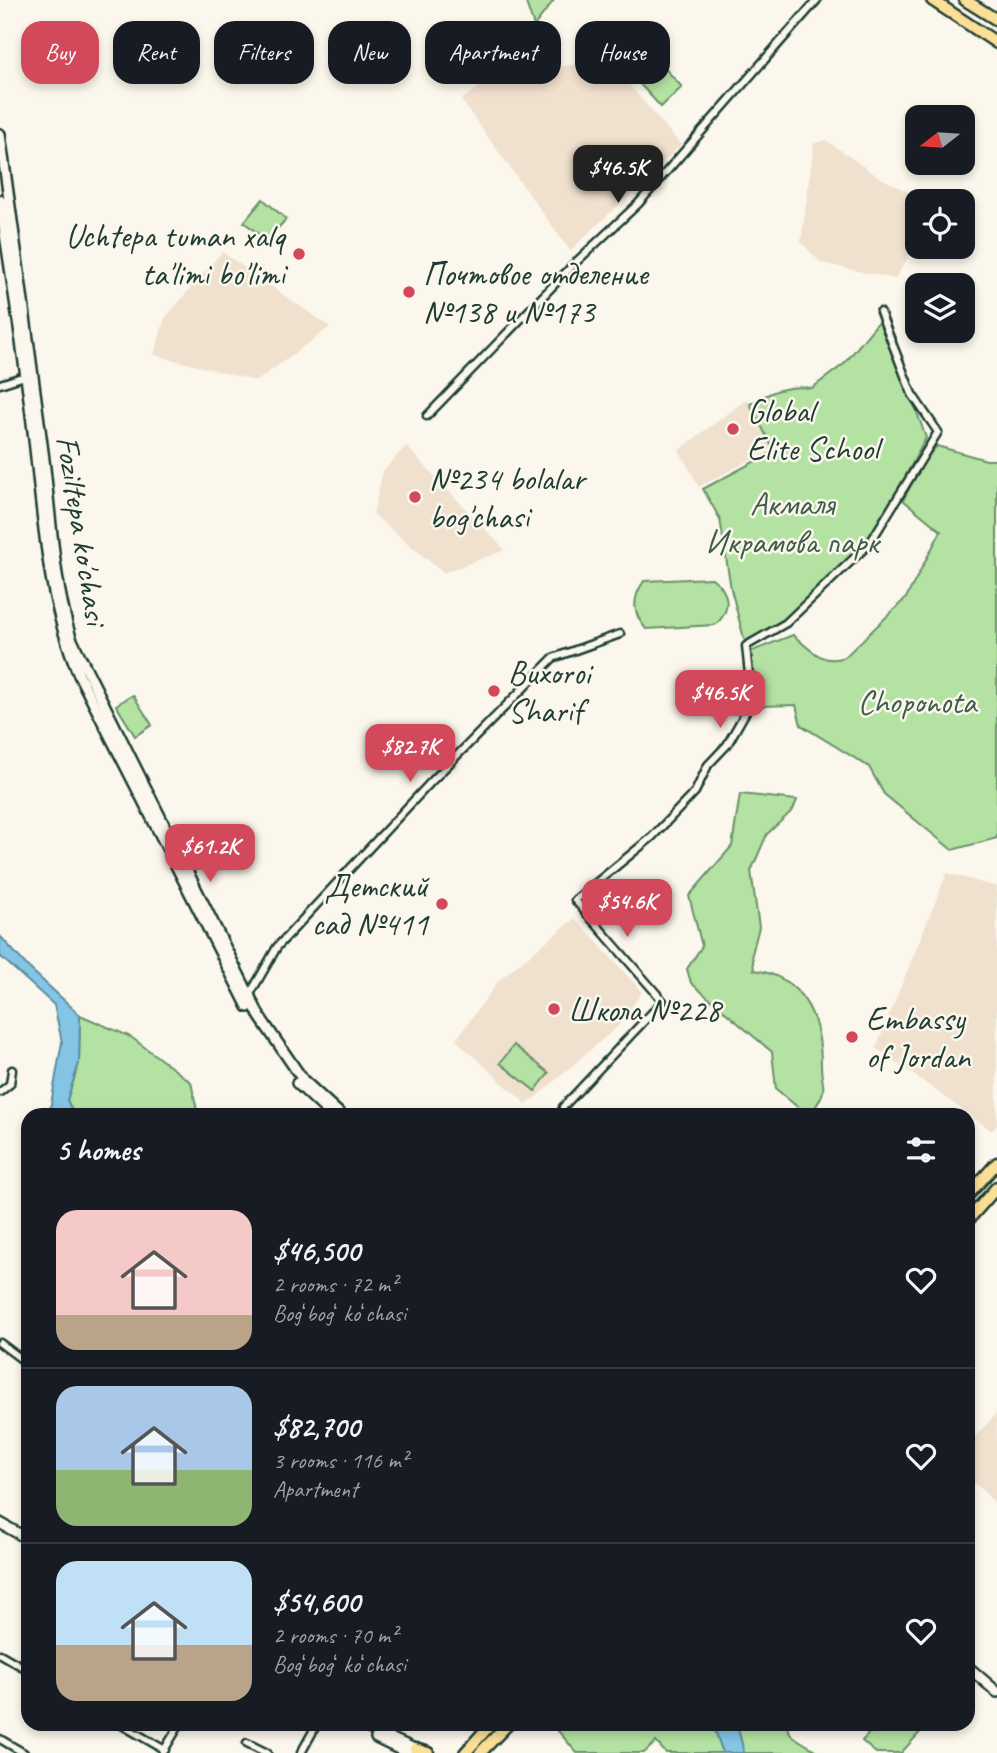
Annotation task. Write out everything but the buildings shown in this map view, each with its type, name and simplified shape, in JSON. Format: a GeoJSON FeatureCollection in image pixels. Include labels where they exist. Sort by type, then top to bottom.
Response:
{"type":"FeatureCollection","features":[{"type":"Feature","properties":{"kind":"main road"},"geometry":{"type":"LineString","coordinates":[[932,0],[997,43]]}},
{"type":"Feature","properties":{"kind":"main road"},"geometry":{"type":"LineString","coordinates":[[965,0],[997,20]]}},
{"type":"Feature","properties":{"kind":"main road","name":"Foziltepa ko'chasi"},"geometry":{"type":"LineString","coordinates":[[0,134],[51,530],[72,638],[247,998],[288,1072],[324,1108]]}},
{"type":"Feature","properties":{"kind":"main road","name":"Foziltepa ko'chasi"},"geometry":{"type":"LineString","coordinates":[[0,200],[30,375]]}},
{"type":"Feature","properties":{"kind":"main road","name":"Foziltepa ko'chasi"},"geometry":{"type":"LineString","coordinates":[[247,998],[293,1069],[334,1108]]}},
{"type":"Feature","properties":{"kind":"main road"},"geometry":{"type":"LineString","coordinates":[[975,1187],[997,1163]]}},
{"type":"Feature","properties":{"kind":"main road"},"geometry":{"type":"LineString","coordinates":[[975,1212],[997,1187]]}},
{"type":"Feature","properties":{"kind":"main road"},"geometry":{"type":"LineString","coordinates":[[0,1523],[21,1535]]}},
{"type":"Feature","properties":{"kind":"main road"},"geometry":{"type":"LineString","coordinates":[[975,1666],[997,1684]]}},
{"type":"Feature","properties":{"kind":"main road"},"geometry":{"type":"LineString","coordinates":[[975,1673],[997,1692]]}},
{"type":"Feature","properties":{"kind":"main road"},"geometry":{"type":"LineString","coordinates":[[366,1731],[415,1752],[428,1753]]}},
{"type":"Feature","properties":{"kind":"main road"},"geometry":{"type":"LineString","coordinates":[[374,1731],[415,1752]]}},
{"type":"Feature","properties":{"kind":"main road"},"geometry":{"type":"LineString","coordinates":[[465,1751],[484,1731]]}},
{"type":"Feature","properties":{"kind":"main road"},"geometry":{"type":"LineString","coordinates":[[480,1753],[501,1731]]}},
{"type":"Feature","properties":{"kind":"street"},"geometry":{"type":"LineString","coordinates":[[427,416],[575,263],[638,204],[817,0]]}},
{"type":"Feature","properties":{"kind":"street"},"geometry":{"type":"LineString","coordinates":[[563,1108],[663,1001],[575,900],[652,837],[695,792],[708,765],[727,745],[748,708],[751,694],[746,646],[786,623],[870,543],[938,432],[912,394],[880,313]]}},
{"type":"Feature","properties":{"kind":"street"},"geometry":{"type":"LineString","coordinates":[[0,384],[30,375]]}},
{"type":"Feature","properties":{"kind":"street"},"geometry":{"type":"LineString","coordinates":[[247,998],[277,947],[430,783],[542,669],[567,651],[620,634]]}},
{"type":"Feature","properties":{"kind":"street"},"geometry":{"type":"LineString","coordinates":[[0,1092],[10,1084],[12,1070]]}},
{"type":"Feature","properties":{"kind":"street"},"geometry":{"type":"LineString","coordinates":[[0,1343],[21,1359]]}},
{"type":"Feature","properties":{"kind":"street"},"geometry":{"type":"LineString","coordinates":[[0,1654],[21,1666]]}},
{"type":"Feature","properties":{"kind":"street"},"geometry":{"type":"LineString","coordinates":[[131,1731],[164,1751],[176,1731]]}},
{"type":"Feature","properties":{"kind":"street"},"geometry":{"type":"LineString","coordinates":[[301,1753],[313,1731]]}},
{"type":"Feature","properties":{"kind":"street"},"geometry":{"type":"LineString","coordinates":[[0,1739],[24,1753]]}},
{"type":"Feature","properties":{"kind":"street"},"geometry":{"type":"LineString","coordinates":[[247,1743],[267,1753]]}},
{"type":"Feature","properties":{"kind":"shaded area"},"geometry":{"type":"Polygon","coordinates":[[[575,64],[575,84],[628,84],[681,145],[570,251],[461,100],[483,84],[561,84],[561,67],[575,64]]]}},
{"type":"Feature","properties":{"kind":"shaded area"},"geometry":{"type":"Polygon","coordinates":[[[826,140],[877,176],[905,190],[907,259],[895,279],[821,263],[801,242],[814,143],[826,140]]]}},
{"type":"Feature","properties":{"kind":"shaded area"},"geometry":{"type":"Polygon","coordinates":[[[222,252],[330,327],[257,381],[154,355],[165,318],[222,252]]]}},
{"type":"Feature","properties":{"kind":"shaded area","name":"Global Elite School"},"geometry":{"type":"Polygon","coordinates":[[[747,399],[771,449],[699,487],[679,450],[747,399]]]}},
{"type":"Feature","properties":{"kind":"shaded area","name":"№234 bolalar bog'chasi"},"geometry":{"type":"Polygon","coordinates":[[[406,446],[505,550],[443,573],[373,514],[383,471],[406,446]]]}},
{"type":"Feature","properties":{"kind":"shaded area"},"geometry":{"type":"Polygon","coordinates":[[[947,873],[997,887],[997,1125],[992,1131],[975,1119],[975,1108],[960,1108],[876,1048],[947,873]]]}},
{"type":"Feature","properties":{"kind":"shaded area","name":"Школа №228"},"geometry":{"type":"Polygon","coordinates":[[[575,918],[642,992],[618,1026],[527,1105],[456,1040],[499,980],[575,918]]]}},
{"type":"Feature","properties":{"kind":"shaded area"},"geometry":{"type":"Polygon","coordinates":[[[997,1413],[997,1505],[975,1483],[975,1437],[997,1413]]]}},
{"type":"Feature","properties":{"kind":"green space"},"geometry":{"type":"Polygon","coordinates":[[[525,0],[554,0],[538,21],[532,21],[525,0]]]}},
{"type":"Feature","properties":{"kind":"green space"},"geometry":{"type":"Polygon","coordinates":[[[670,74],[682,87],[661,107],[640,84],[670,84],[670,74]]]}},
{"type":"Feature","properties":{"kind":"green space"},"geometry":{"type":"Polygon","coordinates":[[[263,199],[286,219],[267,241],[244,222],[263,199]]]}},
{"type":"Feature","properties":{"kind":"green space","name":"Акмаля Икрамова парк"},"geometry":{"type":"Polygon","coordinates":[[[883,316],[926,438],[871,540],[790,625],[746,646],[731,589],[720,519],[703,489],[774,451],[750,404],[780,390],[794,387],[812,388],[844,364],[883,316]]]}},
{"type":"Feature","properties":{"kind":"green space","name":"Choponota"},"geometry":{"type":"Polygon","coordinates":[[[937,446],[986,460],[997,460],[997,838],[952,850],[884,794],[869,767],[801,725],[796,705],[759,706],[747,653],[793,635],[823,658],[845,657],[906,598],[941,531],[903,500],[926,458],[937,446]]]}},
{"type":"Feature","properties":{"kind":"green space"},"geometry":{"type":"Polygon","coordinates":[[[712,578],[722,589],[727,601],[724,614],[715,625],[646,629],[641,623],[635,605],[637,593],[644,581],[712,578]]]}},
{"type":"Feature","properties":{"kind":"green space"},"geometry":{"type":"Polygon","coordinates":[[[133,695],[152,725],[135,736],[116,705],[133,695]]]}},
{"type":"Feature","properties":{"kind":"green space"},"geometry":{"type":"Polygon","coordinates":[[[740,794],[797,800],[793,810],[767,834],[751,871],[759,927],[752,954],[754,970],[786,981],[806,1003],[813,1017],[818,1032],[823,1086],[816,1106],[818,1108],[799,1108],[776,1089],[772,1052],[691,983],[687,969],[702,946],[689,896],[732,846],[740,794]]]}},
{"type":"Feature","properties":{"kind":"green space"},"geometry":{"type":"Polygon","coordinates":[[[80,1015],[131,1037],[191,1082],[197,1108],[71,1108],[67,1100],[79,1063],[80,1015]]]}},
{"type":"Feature","properties":{"kind":"green space"},"geometry":{"type":"Polygon","coordinates":[[[514,1045],[549,1073],[535,1091],[500,1063],[514,1045]]]}},
{"type":"Feature","properties":{"kind":"green space"},"geometry":{"type":"Polygon","coordinates":[[[558,1731],[715,1731],[723,1753],[666,1753],[656,1742],[644,1753],[577,1753],[558,1731]]]}},
{"type":"Feature","properties":{"kind":"green space"},"geometry":{"type":"Polygon","coordinates":[[[739,1731],[789,1731],[792,1736],[820,1753],[744,1753],[739,1731]]]}},
{"type":"Feature","properties":{"kind":"green space"},"geometry":{"type":"Polygon","coordinates":[[[871,1731],[921,1731],[901,1753],[876,1753],[862,1741],[871,1731]]]}},
{"type":"Feature","properties":{"kind":"water"},"geometry":{"type":"Polygon","coordinates":[[[0,936],[28,967],[80,1015],[79,1063],[67,1100],[71,1108],[50,1108],[62,1042],[54,1005],[0,956],[0,936]]]}},
{"type":"Feature","properties":{"kind":"water"},"geometry":{"type":"Polygon","coordinates":[[[715,1731],[739,1731],[744,1753],[723,1753],[715,1731]]]}},
{"type":"Feature","properties":{"kind":"place","name":"Uchtepa tuman xalq ta'limi bo'limi"},"geometry":{"type":"Point","coordinates":[299,254]}},
{"type":"Feature","properties":{"kind":"place","name":"Почтовое отделение №138 и №173"},"geometry":{"type":"Point","coordinates":[409,292]}},
{"type":"Feature","properties":{"kind":"place","name":"Global Elite School"},"geometry":{"type":"Point","coordinates":[733,429]}},
{"type":"Feature","properties":{"kind":"place","name":"№234 bolalar bog'chasi"},"geometry":{"type":"Point","coordinates":[415,497]}},
{"type":"Feature","properties":{"kind":"place","name":"Buxoroi Sharif"},"geometry":{"type":"Point","coordinates":[494,691]}},
{"type":"Feature","properties":{"kind":"place","name":"Детский сад №411"},"geometry":{"type":"Point","coordinates":[442,904]}},
{"type":"Feature","properties":{"kind":"place","name":"Школа №228"},"geometry":{"type":"Point","coordinates":[554,1009]}},
{"type":"Feature","properties":{"kind":"place","name":"Embassy of Jordan"},"geometry":{"type":"Point","coordinates":[852,1037]}}]}
